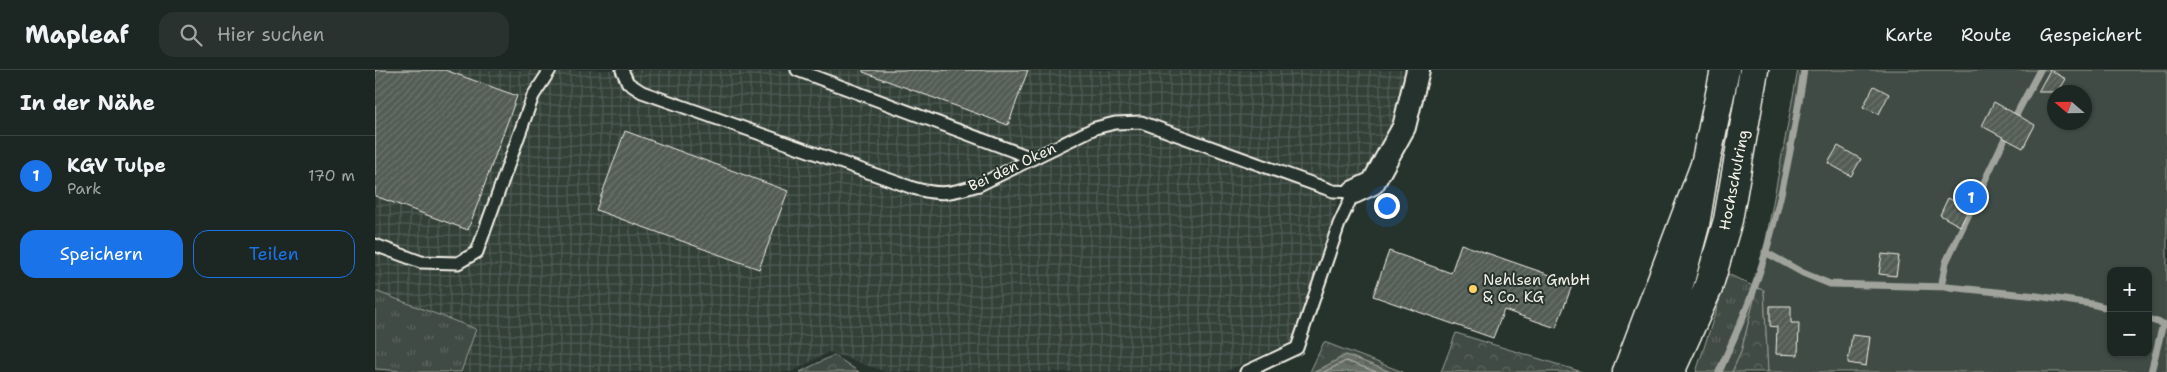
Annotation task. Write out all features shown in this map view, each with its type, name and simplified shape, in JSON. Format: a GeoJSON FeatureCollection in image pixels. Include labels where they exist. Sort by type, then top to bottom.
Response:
{"type":"FeatureCollection","features":[{"type":"Feature","properties":{"kind":"main road"},"geometry":{"type":"LineString","coordinates":[[1646,372],[1680,281],[1695,225],[1705,165],[1725,70]]}},
{"type":"Feature","properties":{"kind":"main road","name":"Hochschulring"},"geometry":{"type":"LineString","coordinates":[[1708,288],[1728,220],[1754,70]]}},
{"type":"Feature","properties":{"kind":"main road"},"geometry":{"type":"LineString","coordinates":[[1627,372],[1705,165]]}},
{"type":"Feature","properties":{"kind":"main road"},"geometry":{"type":"LineString","coordinates":[[1670,372],[1708,288]]}},
{"type":"Feature","properties":{"kind":"main road"},"geometry":{"type":"LineString","coordinates":[[1679,372],[1708,288]]}},
{"type":"Feature","properties":{"kind":"street"},"geometry":{"type":"LineString","coordinates":[[1354,192],[1373,183],[1404,127],[1418,70]]}},
{"type":"Feature","properties":{"kind":"lane"},"geometry":{"type":"LineString","coordinates":[[375,245],[421,262],[458,263],[477,252],[533,96],[550,70]]}},
{"type":"Feature","properties":{"kind":"lane","name":"Bei den Oken"},"geometry":{"type":"LineString","coordinates":[[622,70],[628,82],[642,92],[913,188],[936,194],[960,191],[979,185],[1095,128],[1115,123],[1141,122],[1333,191],[1354,192]]}},
{"type":"Feature","properties":{"kind":"lane"},"geometry":{"type":"LineString","coordinates":[[797,70],[1033,158]]}},
{"type":"Feature","properties":{"kind":"lane"},"geometry":{"type":"LineString","coordinates":[[1246,372],[1297,348],[1339,224],[1354,192]]}},
{"type":"Feature","properties":{"kind":"shaded area"},"geometry":{"type":"Polygon","coordinates":[[[375,70],[1422,70],[1383,177],[1340,194],[1293,341],[1225,372],[886,372],[829,352],[791,372],[461,372],[476,329],[375,291],[375,70]]]}},
{"type":"Feature","properties":{"kind":"green space"},"geometry":{"type":"Polygon","coordinates":[[[1798,70],[2167,70],[2167,372],[1768,372],[1764,290],[1757,288],[1798,70]]]}},
{"type":"Feature","properties":{"kind":"green space"},"geometry":{"type":"Polygon","coordinates":[[[1728,274],[1757,288],[1741,352],[1732,372],[1696,372],[1728,274]]]}},
{"type":"Feature","properties":{"kind":"green space"},"geometry":{"type":"Polygon","coordinates":[[[1757,288],[1764,290],[1768,372],[1732,372],[1741,352],[1757,288]]]}},
{"type":"Feature","properties":{"kind":"green space"},"geometry":{"type":"Polygon","coordinates":[[[375,291],[476,329],[461,372],[375,369],[375,291]]]}},
{"type":"Feature","properties":{"kind":"green space"},"geometry":{"type":"Polygon","coordinates":[[[1456,333],[1582,372],[1441,372],[1456,333]]]}},
{"type":"Feature","properties":{"kind":"green space"},"geometry":{"type":"Polygon","coordinates":[[[1324,342],[1403,372],[1391,372],[1346,355],[1315,372],[1310,372],[1324,342]]]}},
{"type":"Feature","properties":{"kind":"green space"},"geometry":{"type":"Polygon","coordinates":[[[834,355],[859,372],[800,372],[834,355]]]}},
{"type":"Feature","properties":{"kind":"water"},"geometry":{"type":"Polygon","coordinates":[[[1346,355],[1391,372],[1315,372],[1346,355]]]}},
{"type":"Feature","properties":{"kind":"building"},"geometry":{"type":"Polygon","coordinates":[[[375,70],[445,70],[517,96],[468,230],[375,196],[375,70]]]}},
{"type":"Feature","properties":{"kind":"building"},"geometry":{"type":"Polygon","coordinates":[[[863,70],[1028,70],[1008,125],[863,72],[863,70]]]}},
{"type":"Feature","properties":{"kind":"building"},"geometry":{"type":"Polygon","coordinates":[[[2050,70],[2066,79],[2062,85],[2047,85],[2047,92],[2038,92],[2050,70]]]}},
{"type":"Feature","properties":{"kind":"building"},"geometry":{"type":"Polygon","coordinates":[[[1874,86],[1889,94],[1879,114],[1863,107],[1874,86]]]}},
{"type":"Feature","properties":{"kind":"building"},"geometry":{"type":"Polygon","coordinates":[[[1994,102],[2035,125],[2023,148],[1982,126],[1994,102]]]}},
{"type":"Feature","properties":{"kind":"building"},"geometry":{"type":"Polygon","coordinates":[[[625,131],[788,191],[759,269],[596,210],[625,131]]]}},
{"type":"Feature","properties":{"kind":"building"},"geometry":{"type":"Polygon","coordinates":[[[1838,146],[1861,159],[1851,176],[1828,163],[1838,146]]]}},
{"type":"Feature","properties":{"kind":"building"},"geometry":{"type":"Polygon","coordinates":[[[1948,198],[1969,209],[1960,226],[1940,215],[1948,198]]]}},
{"type":"Feature","properties":{"kind":"building","name":"Nehlsen GmbH & Co. KG"},"geometry":{"type":"Polygon","coordinates":[[[1461,244],[1573,283],[1556,328],[1504,310],[1493,338],[1373,296],[1389,251],[1451,273],[1461,244]]]}},
{"type":"Feature","properties":{"kind":"building"},"geometry":{"type":"Polygon","coordinates":[[[1882,254],[1899,256],[1896,276],[1879,274],[1882,254]]]}},
{"type":"Feature","properties":{"kind":"building"},"geometry":{"type":"Polygon","coordinates":[[[1770,306],[1791,306],[1791,323],[1799,323],[1798,355],[1776,354],[1777,327],[1770,326],[1770,306]]]}},
{"type":"Feature","properties":{"kind":"building"},"geometry":{"type":"Polygon","coordinates":[[[1852,335],[1870,337],[1866,366],[1848,363],[1852,335]]]}},
{"type":"Feature","properties":{"kind":"waterway"},"geometry":{"type":"LineString","coordinates":[[1719,372],[1753,292],[1773,228],[1804,70]]}},
{"type":"Feature","properties":{"kind":"waterway"},"geometry":{"type":"LineString","coordinates":[[1941,287],[1946,262],[2016,115],[2040,70]]}},
{"type":"Feature","properties":{"kind":"waterway"},"geometry":{"type":"LineString","coordinates":[[1765,252],[1803,273],[1830,284],[1948,287],[2037,296],[2107,308]]}},
{"type":"Feature","properties":{"kind":"waterway"},"geometry":{"type":"LineString","coordinates":[[2152,320],[2167,325]]}},
{"type":"Feature","properties":{"kind":"waterway"},"geometry":{"type":"LineString","coordinates":[[2151,372],[2163,324]]}},
{"type":"Feature","properties":{"kind":"place","name":"KGV Tulpe"},"geometry":{"type":"Point","coordinates":[1971,197]}},
{"type":"Feature","properties":{"kind":"place","name":"Nehlsen GmbH & Co. KG"},"geometry":{"type":"Point","coordinates":[1473,289]}}]}
